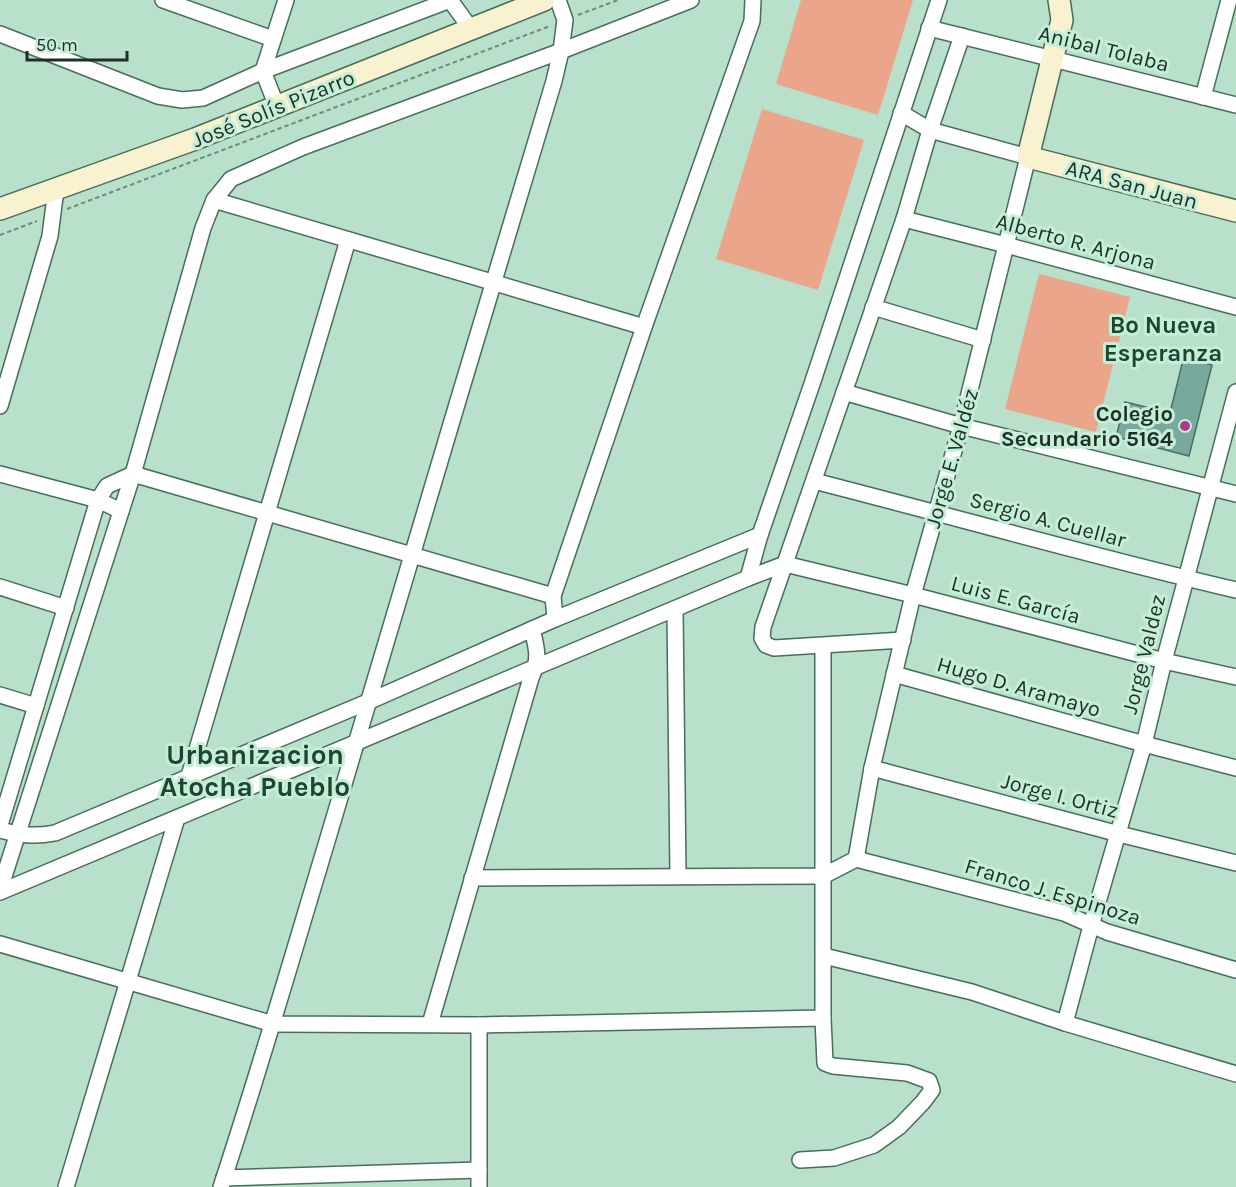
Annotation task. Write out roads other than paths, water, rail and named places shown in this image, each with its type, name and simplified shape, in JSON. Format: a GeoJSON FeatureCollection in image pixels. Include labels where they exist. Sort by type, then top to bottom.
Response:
{"type":"FeatureCollection","features":[{"type":"Feature","properties":{"kind":"main road","name":"José Solís Pizarro"},"geometry":{"type":"LineString","coordinates":[[0,209],[195,139],[544,0]]}},
{"type":"Feature","properties":{"kind":"main road","name":"Jorge E. Valdéz"},"geometry":{"type":"LineString","coordinates":[[1028,157],[1062,20],[1059,0]]}},
{"type":"Feature","properties":{"kind":"main road","name":"ARA San Juan"},"geometry":{"type":"LineString","coordinates":[[1028,157],[1236,210]]}},
{"type":"Feature","properties":{"kind":"street"},"geometry":{"type":"LineString","coordinates":[[164,0],[273,39]]}},
{"type":"Feature","properties":{"kind":"street"},"geometry":{"type":"LineString","coordinates":[[277,106],[263,71],[286,0]]}},
{"type":"Feature","properties":{"kind":"street"},"geometry":{"type":"LineString","coordinates":[[0,33],[158,96],[182,100],[203,98],[263,71],[450,0],[471,29]]}},
{"type":"Feature","properties":{"kind":"street"},"geometry":{"type":"LineString","coordinates":[[479,1170],[223,1182],[273,1024],[492,282],[554,81],[565,20],[558,0]]}},
{"type":"Feature","properties":{"kind":"street"},"geometry":{"type":"LineString","coordinates":[[0,890],[133,474],[203,228],[214,200],[231,179],[303,147],[691,0]]}},
{"type":"Feature","properties":{"kind":"street"},"geometry":{"type":"LineString","coordinates":[[555,619],[553,596],[644,327],[752,21],[753,0]]}},
{"type":"Feature","properties":{"kind":"street"},"geometry":{"type":"LineString","coordinates":[[748,578],[760,535],[939,0]]}},
{"type":"Feature","properties":{"kind":"street"},"geometry":{"type":"LineString","coordinates":[[1203,97],[1229,0]]}},
{"type":"Feature","properties":{"kind":"street","name":"Anibal Tolaba"},"geometry":{"type":"LineString","coordinates":[[929,28],[1236,105]]}},
{"type":"Feature","properties":{"kind":"street"},"geometry":{"type":"LineString","coordinates":[[903,640],[774,648],[766,645],[762,638],[763,627],[904,219],[930,130],[962,36]]}},
{"type":"Feature","properties":{"kind":"street"},"geometry":{"type":"LineString","coordinates":[[901,113],[930,130],[1028,157]]}},
{"type":"Feature","properties":{"kind":"street","name":"Jorge E. Valdéz"},"geometry":{"type":"LineString","coordinates":[[856,859],[872,768],[913,595],[961,426],[1028,157]]}},
{"type":"Feature","properties":{"kind":"street"},"geometry":{"type":"LineString","coordinates":[[0,406],[5,370],[50,236],[56,189]]}},
{"type":"Feature","properties":{"kind":"street"},"geometry":{"type":"LineString","coordinates":[[214,200],[644,327]]}},
{"type":"Feature","properties":{"kind":"street","name":"Alberto R. Arjona"},"geometry":{"type":"LineString","coordinates":[[904,219],[1236,307]]}},
{"type":"Feature","properties":{"kind":"street"},"geometry":{"type":"LineString","coordinates":[[189,776],[348,240]]}},
{"type":"Feature","properties":{"kind":"street"},"geometry":{"type":"LineString","coordinates":[[873,307],[983,340]]}},
{"type":"Feature","properties":{"kind":"street"},"geometry":{"type":"LineString","coordinates":[[844,392],[961,426],[1236,494]]}},
{"type":"Feature","properties":{"kind":"street","name":"Jorge Valdez"},"geometry":{"type":"LineString","coordinates":[[1065,1023],[1144,744],[1185,579],[1235,397]]}},
{"type":"Feature","properties":{"kind":"street"},"geometry":{"type":"LineString","coordinates":[[0,474],[98,500],[121,511]]}},
{"type":"Feature","properties":{"kind":"street"},"geometry":{"type":"LineString","coordinates":[[0,825],[3,804],[36,706],[98,500],[107,486],[133,474],[553,596]]}},
{"type":"Feature","properties":{"kind":"street","name":"Sergio A. Cuellar"},"geometry":{"type":"LineString","coordinates":[[814,481],[1185,579],[1236,590]]}},
{"type":"Feature","properties":{"kind":"street"},"geometry":{"type":"LineString","coordinates":[[9,863],[24,849],[55,834],[370,701],[555,619],[760,535]]}},
{"type":"Feature","properties":{"kind":"street"},"geometry":{"type":"LineString","coordinates":[[0,890],[785,564]]}},
{"type":"Feature","properties":{"kind":"street","name":"Luis E. García"},"geometry":{"type":"LineString","coordinates":[[785,564],[1164,661],[1236,677]]}},
{"type":"Feature","properties":{"kind":"street"},"geometry":{"type":"LineString","coordinates":[[0,587],[66,608]]}},
{"type":"Feature","properties":{"kind":"street"},"geometry":{"type":"LineString","coordinates":[[675,609],[678,876]]}},
{"type":"Feature","properties":{"kind":"street"},"geometry":{"type":"LineString","coordinates":[[430,1024],[536,667],[537,651],[531,630]]}},
{"type":"Feature","properties":{"kind":"street"},"geometry":{"type":"LineString","coordinates":[[800,1160],[834,1158],[873,1145],[899,1127],[932,1090],[930,1081],[907,1073],[833,1066],[825,1063],[823,646]]}},
{"type":"Feature","properties":{"kind":"street","name":"Hugo D. Aramayo"},"geometry":{"type":"LineString","coordinates":[[894,674],[1236,768]]}},
{"type":"Feature","properties":{"kind":"street"},"geometry":{"type":"LineString","coordinates":[[0,695],[36,706]]}},
{"type":"Feature","properties":{"kind":"street","name":"Jorge I. Ortiz"},"geometry":{"type":"LineString","coordinates":[[872,768],[1236,863]]}},
{"type":"Feature","properties":{"kind":"street"},"geometry":{"type":"LineString","coordinates":[[66,1187],[177,818]]}},
{"type":"Feature","properties":{"kind":"street"},"geometry":{"type":"LineString","coordinates":[[0,830],[18,835],[55,834]]}},
{"type":"Feature","properties":{"kind":"street"},"geometry":{"type":"LineString","coordinates":[[472,878],[823,876],[856,859]]}},
{"type":"Feature","properties":{"kind":"street","name":"Franco J. Espinoza"},"geometry":{"type":"LineString","coordinates":[[856,859],[1064,913],[1107,932],[1236,970]]}},
{"type":"Feature","properties":{"kind":"street"},"geometry":{"type":"LineString","coordinates":[[0,944],[273,1024],[478,1025],[823,1018]]}},
{"type":"Feature","properties":{"kind":"street"},"geometry":{"type":"LineString","coordinates":[[824,956],[972,992],[1065,1023],[1236,1074]]}},
{"type":"Feature","properties":{"kind":"street"},"geometry":{"type":"LineString","coordinates":[[478,1025],[479,1187]]}},
{"type":"Feature","properties":{"kind":"place","name":"Colegio Secundario 5164"},"geometry":{"type":"Point","coordinates":[1185,426]}},
{"type":"Feature","properties":{"kind":"district","name":"Bº Nueva Esperanza"},"geometry":{"type":"Point","coordinates":[1163,339]}},
{"type":"Feature","properties":{"kind":"district","name":"Urbanizacion Atocha Pueblo"},"geometry":{"type":"Point","coordinates":[255,770]}}]}
